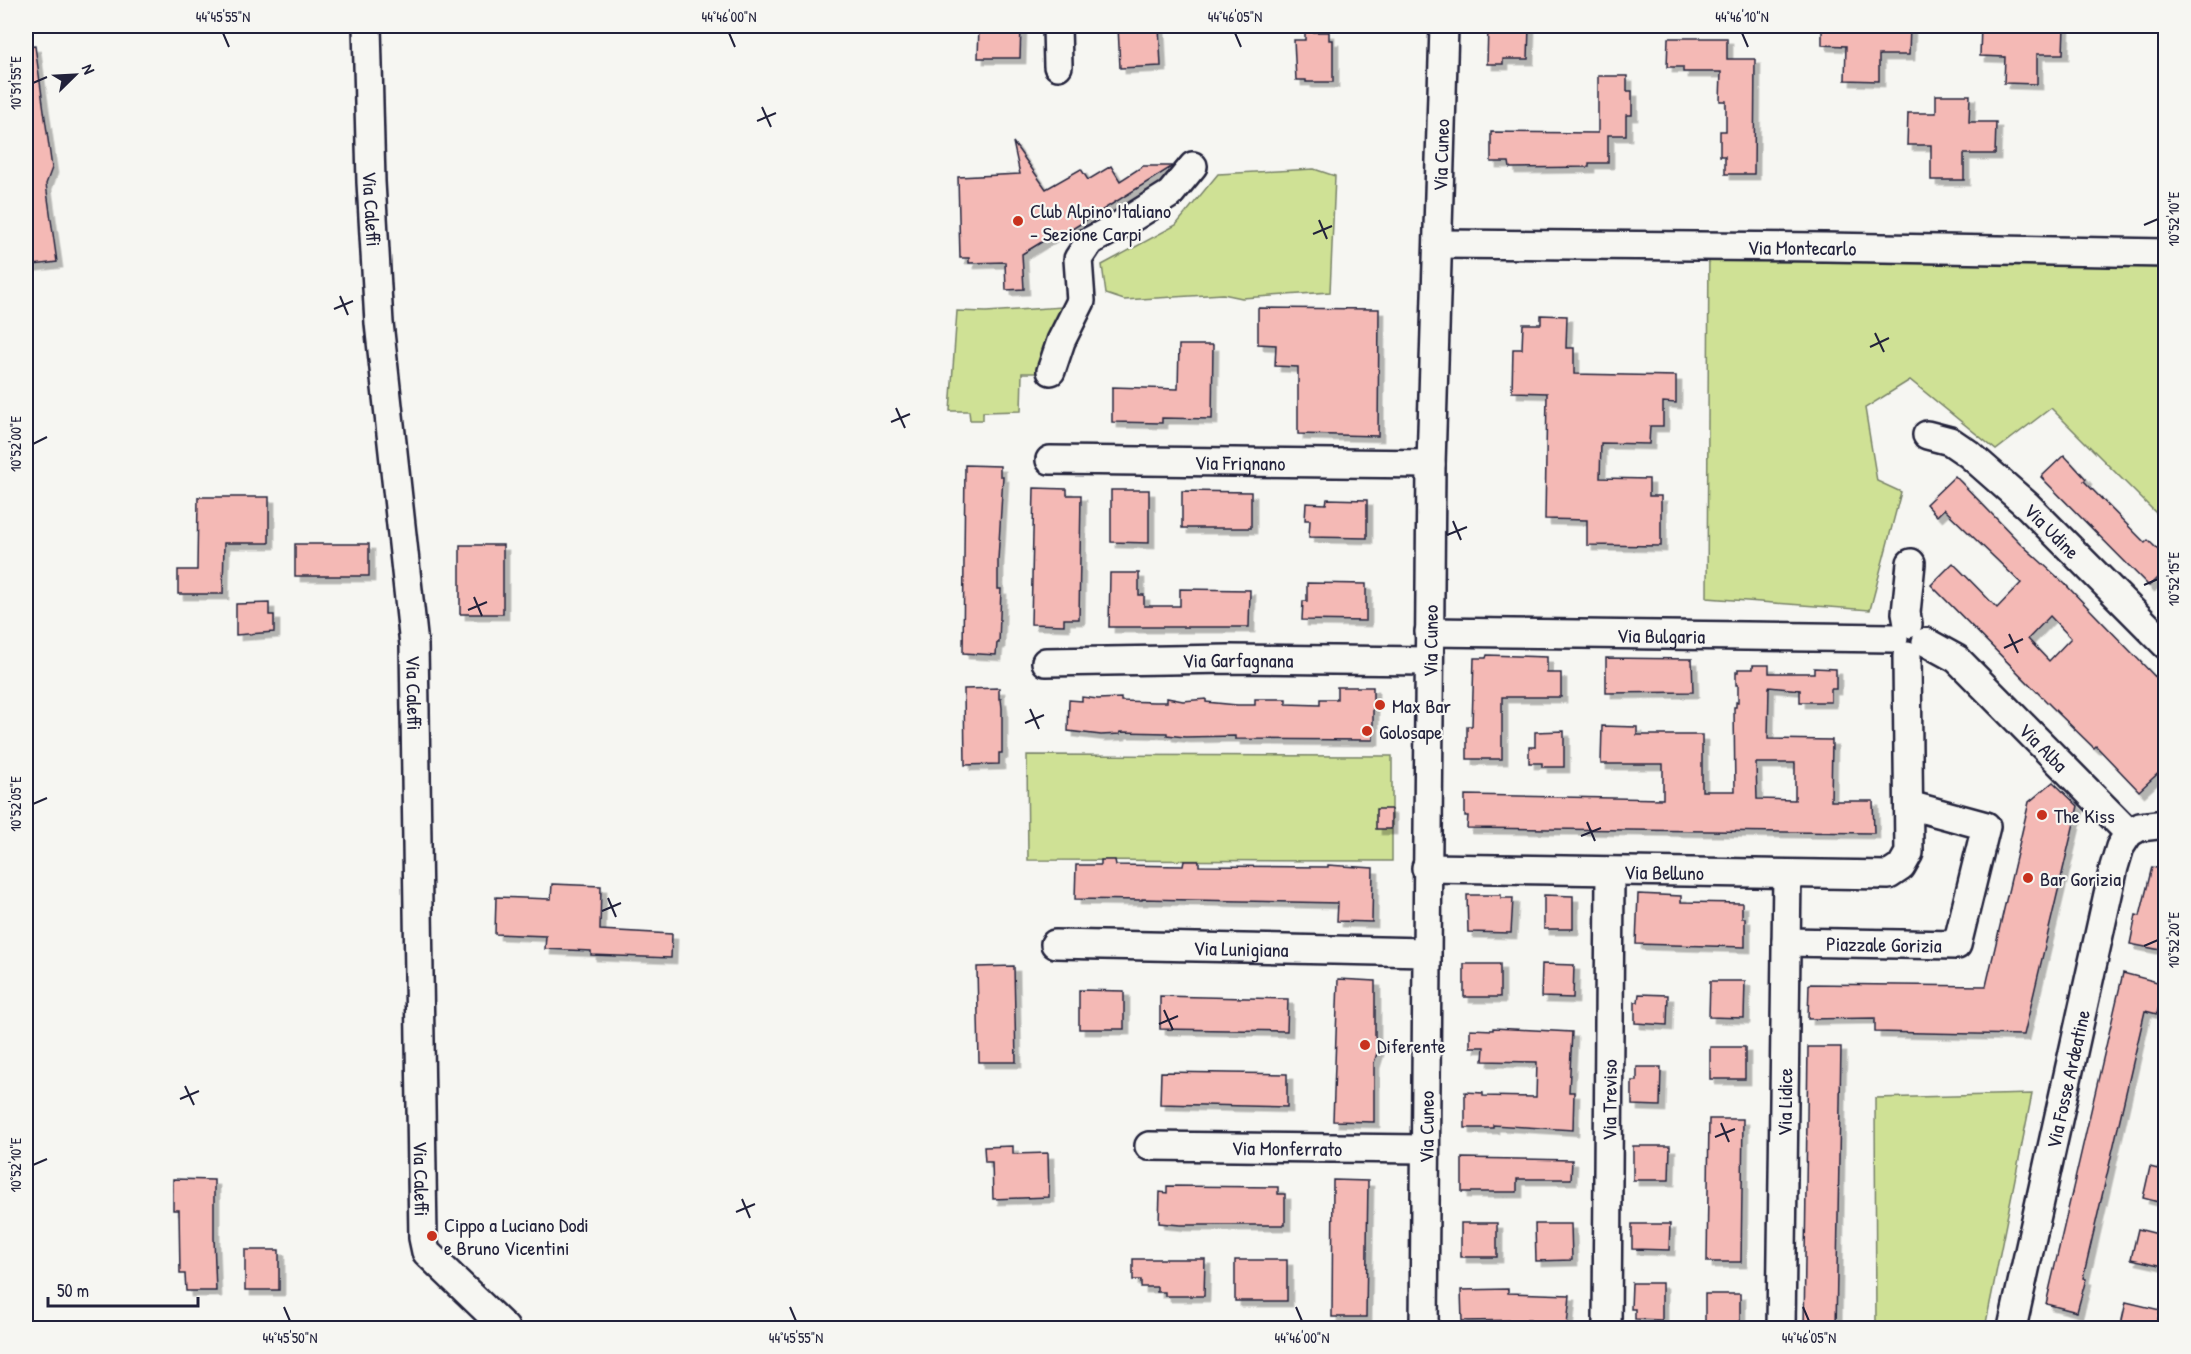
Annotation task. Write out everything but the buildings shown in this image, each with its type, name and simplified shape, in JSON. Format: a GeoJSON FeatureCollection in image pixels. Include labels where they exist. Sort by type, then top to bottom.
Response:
{"type":"FeatureCollection","features":[{"type":"Feature","properties":{"kind":"street","name":"Via Caleffi"},"geometry":{"type":"LineString","coordinates":[[367,26],[371,182],[379,323],[414,645],[423,1238],[426,1252],[505,1329]]}},
{"type":"Feature","properties":{"kind":"street"},"geometry":{"type":"LineString","coordinates":[[1058,26],[1058,66]]}},
{"type":"Feature","properties":{"kind":"street","name":"Via Cuneo"},"geometry":{"type":"LineString","coordinates":[[1424,1329],[1431,464],[1444,26]]}},
{"type":"Feature","properties":{"kind":"street"},"geometry":{"type":"LineString","coordinates":[[1052,371],[1061,341],[1081,301],[1078,259],[1090,241],[1170,194],[1193,166]]}},
{"type":"Feature","properties":{"kind":"street","name":"Via Montecarlo"},"geometry":{"type":"LineString","coordinates":[[1439,244],[2166,253]]}},
{"type":"Feature","properties":{"kind":"street","name":"Via Udine"},"geometry":{"type":"LineString","coordinates":[[1927,435],[1950,441],[1969,454],[2028,506],[2166,645]]}},
{"type":"Feature","properties":{"kind":"street","name":"Via Frignano"},"geometry":{"type":"LineString","coordinates":[[1050,460],[1431,464]]}},
{"type":"Feature","properties":{"kind":"street"},"geometry":{"type":"LineString","coordinates":[[1908,805],[1909,640],[1906,613],[1911,563]]}},
{"type":"Feature","properties":{"kind":"street","name":"Via Bulgaria"},"geometry":{"type":"LineString","coordinates":[[1429,632],[1909,640]]}},
{"type":"Feature","properties":{"kind":"street","name":"Via Alba"},"geometry":{"type":"LineString","coordinates":[[1909,640],[1957,659],[2129,833]]}},
{"type":"Feature","properties":{"kind":"street","name":"Via Garfagnana"},"geometry":{"type":"LineString","coordinates":[[1046,662],[1229,658],[1428,661]]}},
{"type":"Feature","properties":{"kind":"street","name":"Via Belluno"},"geometry":{"type":"LineString","coordinates":[[1426,868],[1889,875],[1901,867],[1909,853],[1908,805]]}},
{"type":"Feature","properties":{"kind":"street","name":"Piazzale Gorizia"},"geometry":{"type":"LineString","coordinates":[[1786,942],[1957,945],[1986,826],[1908,805]]}},
{"type":"Feature","properties":{"kind":"street"},"geometry":{"type":"LineString","coordinates":[[2129,833],[2140,827],[2166,824]]}},
{"type":"Feature","properties":{"kind":"street","name":"Via Fosse Ardeatine"},"geometry":{"type":"LineString","coordinates":[[2012,1329],[2114,867],[2120,848],[2129,833]]}},
{"type":"Feature","properties":{"kind":"street","name":"Via Treviso"},"geometry":{"type":"LineString","coordinates":[[1606,1329],[1610,872]]}},
{"type":"Feature","properties":{"kind":"street","name":"Via Lidice"},"geometry":{"type":"LineString","coordinates":[[1781,1329],[1787,874]]}},
{"type":"Feature","properties":{"kind":"street","name":"Via Lunigiana"},"geometry":{"type":"LineString","coordinates":[[1055,944],[1426,952]]}},
{"type":"Feature","properties":{"kind":"street","name":"Via Monferrato"},"geometry":{"type":"LineString","coordinates":[[1149,1146],[1425,1149]]}},
{"type":"Feature","properties":{"kind":"green space"},"geometry":{"type":"Polygon","coordinates":[[[1314,169],[1335,176],[1330,292],[1242,298],[1223,294],[1124,300],[1106,294],[1102,265],[1176,225],[1218,174],[1314,169]]]}},
{"type":"Feature","properties":{"kind":"green space"},"geometry":{"type":"Polygon","coordinates":[[[1709,238],[2165,239],[2165,522],[2051,408],[1996,450],[1910,380],[1865,408],[1877,481],[1901,492],[1870,610],[1707,598],[1709,238]]]}},
{"type":"Feature","properties":{"kind":"green space"},"geometry":{"type":"Polygon","coordinates":[[[1078,306],[1041,373],[1022,373],[1021,411],[983,412],[983,420],[970,420],[969,411],[950,411],[957,311],[986,312],[1078,306]]]}},
{"type":"Feature","properties":{"kind":"green space"},"geometry":{"type":"Polygon","coordinates":[[[1027,755],[1392,756],[1392,861],[1028,860],[1027,755]]]}},
{"type":"Feature","properties":{"kind":"green space"},"geometry":{"type":"Polygon","coordinates":[[[2032,1094],[1985,1328],[1876,1328],[1875,1098],[2032,1094]]]}},
{"type":"Feature","properties":{"kind":"place","name":"Club Alpino Italiano - Sezione Carpi"},"geometry":{"type":"Point","coordinates":[1018,221]}},
{"type":"Feature","properties":{"kind":"place","name":"Max Bar"},"geometry":{"type":"Point","coordinates":[1380,705]}},
{"type":"Feature","properties":{"kind":"place","name":"Golosape"},"geometry":{"type":"Point","coordinates":[1367,731]}},
{"type":"Feature","properties":{"kind":"place","name":"The Kiss"},"geometry":{"type":"Point","coordinates":[2042,815]}},
{"type":"Feature","properties":{"kind":"place","name":"Bar Gorizia"},"geometry":{"type":"Point","coordinates":[2028,878]}},
{"type":"Feature","properties":{"kind":"place","name":"Diferente"},"geometry":{"type":"Point","coordinates":[1365,1045]}},
{"type":"Feature","properties":{"kind":"place","name":"Cippo a Luciano Dodi e Bruno Vicentini"},"geometry":{"type":"Point","coordinates":[432,1236]}}]}
